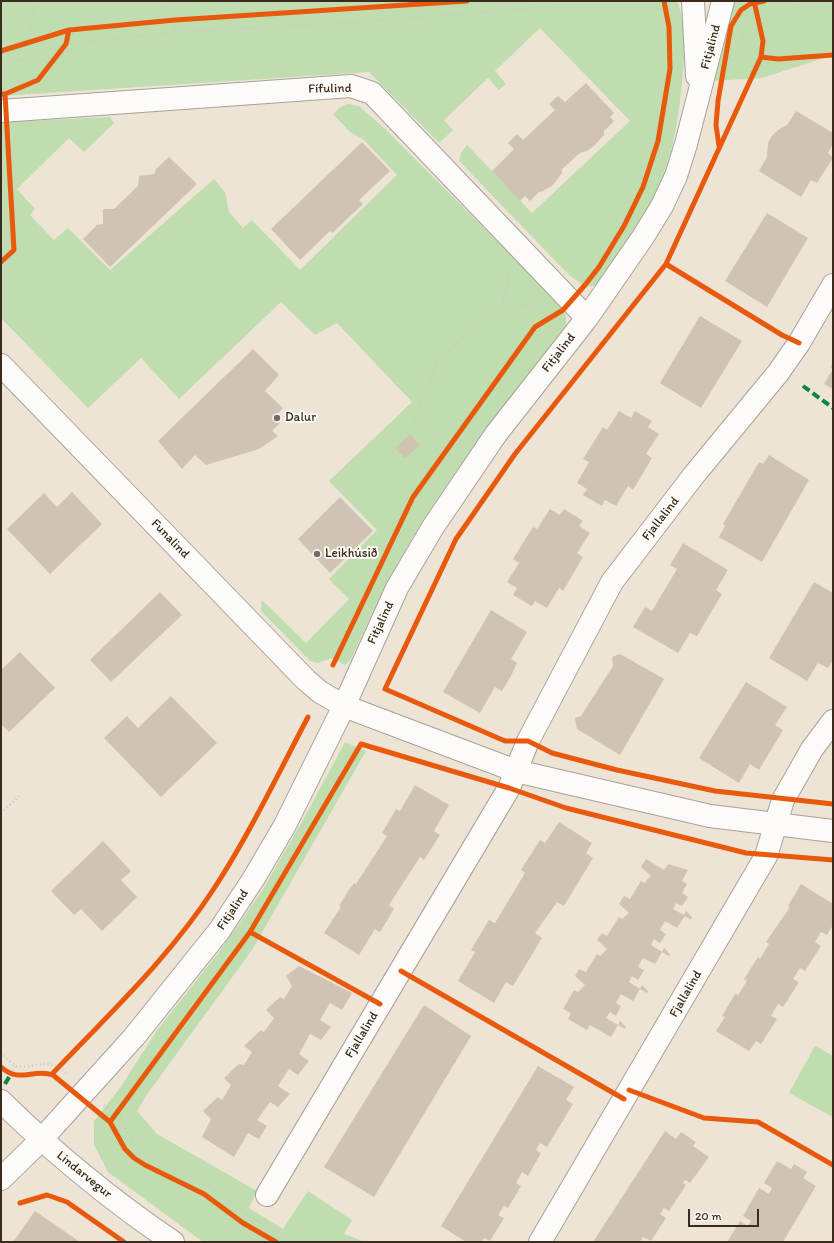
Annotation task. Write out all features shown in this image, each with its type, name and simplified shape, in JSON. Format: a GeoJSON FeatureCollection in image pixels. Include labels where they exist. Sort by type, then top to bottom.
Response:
{"type":"FeatureCollection","features":[{"type":"Feature","properties":{"kind":"street","name":"Fitjalind"},"geometry":{"type":"LineString","coordinates":[[1,1179],[41,1140],[134,1037],[219,931],[254,878],[285,825],[344,706],[397,588],[433,527],[496,434],[587,318],[643,237],[667,194],[676,176],[686,144],[698,92],[723,1]]}},
{"type":"Feature","properties":{"kind":"street","name":"Fitjalind"},"geometry":{"type":"LineString","coordinates":[[685,4],[698,92]]}},
{"type":"Feature","properties":{"kind":"street","name":"Fífulind"},"geometry":{"type":"LineString","coordinates":[[1,111],[157,101],[326,87],[351,86],[372,93],[587,318]]}},
{"type":"Feature","properties":{"kind":"street","name":"Fjallalind"},"geometry":{"type":"LineString","coordinates":[[267,1195],[509,788],[528,741],[612,582],[694,475],[778,373],[799,343],[833,285]]}},
{"type":"Feature","properties":{"kind":"street","name":"Funalind"},"geometry":{"type":"LineString","coordinates":[[1,365],[306,680],[320,692],[344,706]]}},
{"type":"Feature","properties":{"kind":"street"},"geometry":{"type":"LineString","coordinates":[[344,706],[516,771],[710,816],[833,831]]}},
{"type":"Feature","properties":{"kind":"street","name":"Fjallalind"},"geometry":{"type":"LineString","coordinates":[[540,1242],[766,856],[783,800],[812,749],[833,721]]}},
{"type":"Feature","properties":{"kind":"street","name":"Lindarvegur"},"geometry":{"type":"LineString","coordinates":[[1,1101],[41,1140],[88,1180],[173,1242]]}},
{"type":"Feature","properties":{"kind":"path"},"geometry":{"type":"LineString","coordinates":[[29,43],[35,1]]}},
{"type":"Feature","properties":{"kind":"path"},"geometry":{"type":"LineString","coordinates":[[154,1],[164,8],[175,20],[177,32]]}},
{"type":"Feature","properties":{"kind":"path"},"geometry":{"type":"LineString","coordinates":[[764,2],[833,8]]}},
{"type":"Feature","properties":{"kind":"path"},"geometry":{"type":"LineString","coordinates":[[1,29],[2,63],[23,59],[47,49],[66,44],[177,32],[357,22],[536,8],[666,10],[685,4]]}},
{"type":"Feature","properties":{"kind":"path"},"geometry":{"type":"LineString","coordinates":[[167,20],[183,19]]}},
{"type":"Feature","properties":{"kind":"path"},"geometry":{"type":"LineString","coordinates":[[736,26],[744,37],[744,48],[761,57]]}},
{"type":"Feature","properties":{"kind":"path"},"geometry":{"type":"LineString","coordinates":[[20,46],[36,40]]}},
{"type":"Feature","properties":{"kind":"path"},"geometry":{"type":"LineString","coordinates":[[2,51],[8,49]]}},
{"type":"Feature","properties":{"kind":"path"},"geometry":{"type":"LineString","coordinates":[[440,456],[414,424],[436,363],[503,302],[548,308]]}},
{"type":"Feature","properties":{"kind":"path"},"geometry":{"type":"LineString","coordinates":[[1,813],[19,796]]}},
{"type":"Feature","properties":{"kind":"path"},"geometry":{"type":"LineString","coordinates":[[1,1053],[15,1066],[50,1063],[56,1065],[66,1073]]}},
{"type":"Feature","properties":{"kind":"path"},"geometry":{"type":"LineString","coordinates":[[6,1072],[14,1075],[15,1066]]}},
{"type":"Feature","properties":{"kind":"path"},"geometry":{"type":"LineString","coordinates":[[104,1105],[121,1119],[135,1146],[142,1153],[208,1185],[248,1215],[287,1238],[298,1242]]}},
{"type":"Feature","properties":{"kind":"green space"},"geometry":{"type":"Polygon","coordinates":[[[1,1],[677,1],[684,27],[685,45],[682,85],[675,133],[661,183],[647,213],[604,282],[589,286],[582,284],[569,275],[459,161],[461,153],[467,145],[532,213],[630,121],[540,28],[495,71],[506,84],[499,90],[488,78],[444,120],[453,130],[439,143],[369,72],[1,96],[1,1]]]}},
{"type":"Feature","properties":{"kind":"green space"},"geometry":{"type":"Polygon","coordinates":[[[732,1],[833,1],[833,55],[762,78],[710,81],[732,1]]]}},
{"type":"Feature","properties":{"kind":"green space"},"geometry":{"type":"Polygon","coordinates":[[[348,104],[359,106],[384,128],[555,299],[566,315],[566,328],[469,453],[433,505],[398,563],[351,659],[345,665],[332,658],[318,663],[310,661],[261,611],[262,600],[306,643],[349,599],[329,579],[377,530],[329,481],[412,402],[337,323],[315,335],[281,302],[179,399],[141,358],[88,408],[1,318],[1,122],[110,117],[114,123],[84,152],[69,138],[17,189],[35,209],[30,215],[54,240],[68,228],[110,270],[214,179],[225,192],[229,212],[243,228],[252,220],[300,270],[397,175],[363,139],[350,132],[333,114],[339,108],[348,104]]]}},
{"type":"Feature","properties":{"kind":"green space"},"geometry":{"type":"Polygon","coordinates":[[[345,742],[366,751],[252,950],[148,1093],[137,1111],[157,1134],[257,1191],[249,1208],[283,1229],[308,1191],[352,1220],[344,1234],[365,1242],[203,1242],[108,1172],[94,1145],[94,1121],[120,1088],[158,1029],[219,952],[262,891],[303,820],[345,742]]]}},
{"type":"Feature","properties":{"kind":"green space"},"geometry":{"type":"Polygon","coordinates":[[[815,1046],[833,1056],[833,1117],[789,1093],[815,1046]]]}},
{"type":"Feature","properties":{"kind":"building"},"geometry":{"type":"Polygon","coordinates":[[[586,83],[614,113],[610,117],[614,121],[604,131],[604,135],[595,145],[587,151],[580,153],[562,169],[562,173],[553,185],[541,192],[540,191],[530,201],[525,196],[520,201],[492,171],[514,149],[508,143],[517,134],[523,140],[555,110],[549,104],[558,96],[565,102],[586,83]]]}},
{"type":"Feature","properties":{"kind":"building"},"geometry":{"type":"Polygon","coordinates":[[[796,111],[833,133],[833,144],[828,153],[833,158],[817,183],[811,180],[801,197],[759,171],[767,157],[768,143],[771,137],[778,130],[787,125],[796,111]]]}},
{"type":"Feature","properties":{"kind":"building"},"geometry":{"type":"Polygon","coordinates":[[[362,142],[390,171],[359,200],[363,204],[332,233],[330,231],[300,260],[271,229],[362,142]]]}},
{"type":"Feature","properties":{"kind":"building"},"geometry":{"type":"Polygon","coordinates":[[[169,157],[197,184],[110,267],[83,239],[97,225],[103,224],[103,209],[114,209],[138,186],[139,176],[154,174],[156,169],[169,157]]]}},
{"type":"Feature","properties":{"kind":"building"},"geometry":{"type":"Polygon","coordinates":[[[767,213],[808,238],[767,307],[725,281],[767,213]]]}},
{"type":"Feature","properties":{"kind":"building"},"geometry":{"type":"Polygon","coordinates":[[[700,316],[742,341],[701,408],[660,383],[700,316]]]}},
{"type":"Feature","properties":{"kind":"building"},"geometry":{"type":"Polygon","coordinates":[[[253,349],[279,375],[265,391],[283,408],[273,418],[280,423],[272,431],[278,436],[259,449],[206,465],[195,455],[182,469],[158,441],[253,349]]]}},
{"type":"Feature","properties":{"kind":"building"},"geometry":{"type":"Polygon","coordinates":[[[833,362],[833,369],[830,367],[833,362]]]}},
{"type":"Feature","properties":{"kind":"building"},"geometry":{"type":"Polygon","coordinates":[[[833,369],[833,389],[824,384],[833,369]]]}},
{"type":"Feature","properties":{"kind":"building"},"geometry":{"type":"Polygon","coordinates":[[[619,411],[631,418],[635,411],[652,421],[648,427],[659,434],[646,454],[652,458],[633,490],[628,486],[616,506],[605,500],[602,506],[583,495],[587,489],[577,483],[589,462],[583,459],[603,427],[607,430],[619,411]]]}},
{"type":"Feature","properties":{"kind":"building"},"geometry":{"type":"Polygon","coordinates":[[[410,434],[420,445],[405,458],[395,448],[410,434]]]}},
{"type":"Feature","properties":{"kind":"building"},"geometry":{"type":"Polygon","coordinates":[[[769,455],[809,480],[762,562],[719,537],[725,526],[723,524],[759,462],[763,464],[769,455]]]}},
{"type":"Feature","properties":{"kind":"building"},"geometry":{"type":"Polygon","coordinates":[[[72,492],[102,524],[50,574],[7,529],[44,493],[57,507],[72,492]]]}},
{"type":"Feature","properties":{"kind":"building"},"geometry":{"type":"Polygon","coordinates":[[[340,497],[373,531],[330,573],[298,539],[340,497]]]}},
{"type":"Feature","properties":{"kind":"building"},"geometry":{"type":"Polygon","coordinates":[[[550,509],[560,515],[564,509],[583,521],[579,526],[590,533],[577,553],[583,557],[563,591],[559,588],[547,608],[535,601],[532,606],[513,595],[517,588],[507,582],[519,563],[513,559],[533,527],[537,529],[550,509]]]}},
{"type":"Feature","properties":{"kind":"building"},"geometry":{"type":"Polygon","coordinates":[[[683,543],[728,570],[716,590],[722,594],[697,636],[690,633],[678,653],[633,627],[645,607],[652,611],[677,569],[670,565],[683,543]]]}},
{"type":"Feature","properties":{"kind":"building"},"geometry":{"type":"Polygon","coordinates":[[[814,582],[833,593],[833,660],[828,668],[818,663],[807,681],[769,658],[814,582]]]}},
{"type":"Feature","properties":{"kind":"building"},"geometry":{"type":"Polygon","coordinates":[[[160,592],[182,615],[111,682],[90,660],[160,592]]]}},
{"type":"Feature","properties":{"kind":"building"},"geometry":{"type":"Polygon","coordinates":[[[491,610],[527,632],[511,659],[517,663],[511,676],[502,691],[495,687],[480,713],[443,692],[491,610]]]}},
{"type":"Feature","properties":{"kind":"building"},"geometry":{"type":"Polygon","coordinates":[[[20,652],[55,688],[9,732],[1,724],[1,670],[20,652]]]}},
{"type":"Feature","properties":{"kind":"building"},"geometry":{"type":"Polygon","coordinates":[[[620,654],[664,679],[620,755],[577,729],[575,718],[581,716],[613,666],[612,657],[620,654]]]}},
{"type":"Feature","properties":{"kind":"building"},"geometry":{"type":"Polygon","coordinates":[[[746,682],[787,707],[775,725],[783,730],[759,770],[750,764],[739,783],[699,758],[746,682]]]}},
{"type":"Feature","properties":{"kind":"building"},"geometry":{"type":"Polygon","coordinates":[[[171,696],[217,743],[161,797],[104,738],[127,716],[138,728],[171,696]]]}},
{"type":"Feature","properties":{"kind":"building"},"geometry":{"type":"Polygon","coordinates":[[[415,785],[449,805],[434,831],[440,835],[424,860],[420,857],[389,905],[394,909],[380,932],[375,929],[359,955],[324,933],[341,907],[339,906],[347,893],[354,883],[356,884],[387,836],[382,833],[396,809],[400,811],[415,785]]]}},
{"type":"Feature","properties":{"kind":"building"},"geometry":{"type":"Polygon","coordinates":[[[559,822],[592,843],[586,853],[593,858],[564,906],[557,902],[535,933],[542,938],[513,986],[506,982],[494,1003],[458,981],[475,952],[471,950],[489,920],[495,923],[525,873],[521,870],[540,840],[545,843],[559,822]]]}},
{"type":"Feature","properties":{"kind":"building"},"geometry":{"type":"Polygon","coordinates":[[[103,841],[131,871],[121,880],[137,897],[102,931],[81,909],[74,915],[51,891],[103,841]]]}},
{"type":"Feature","properties":{"kind":"building"},"geometry":{"type":"Polygon","coordinates":[[[646,859],[664,870],[668,864],[688,870],[682,881],[687,884],[682,893],[688,897],[682,906],[676,903],[673,909],[684,915],[686,911],[692,917],[691,920],[685,916],[677,928],[665,921],[660,930],[666,934],[660,943],[654,939],[651,945],[662,952],[655,964],[643,958],[638,967],[644,970],[638,980],[632,976],[629,982],[640,989],[633,1001],[621,994],[616,1003],[621,1006],[616,1016],[610,1012],[606,1018],[618,1025],[611,1037],[590,1025],[587,1030],[568,1019],[571,1013],[563,1009],[574,990],[578,992],[585,985],[575,976],[579,969],[586,972],[597,954],[600,956],[607,949],[597,940],[602,933],[607,936],[619,917],[622,919],[629,913],[619,904],[624,896],[630,899],[641,881],[644,883],[651,876],[641,867],[646,859]]]}},
{"type":"Feature","properties":{"kind":"building"},"geometry":{"type":"Polygon","coordinates":[[[801,884],[833,904],[833,925],[827,935],[821,932],[815,942],[821,946],[805,971],[800,968],[793,979],[799,982],[783,1007],[778,1004],[771,1016],[777,1019],[761,1044],[756,1041],[749,1051],[716,1031],[725,1017],[722,1016],[735,994],[738,995],[747,981],[744,979],[758,957],[760,959],[769,944],[766,942],[790,907],[788,906],[801,884]]]}},
{"type":"Feature","properties":{"kind":"building"},"geometry":{"type":"Polygon","coordinates":[[[664,948],[670,954],[669,956],[662,952],[664,948]]]}},
{"type":"Feature","properties":{"kind":"building"},"geometry":{"type":"Polygon","coordinates":[[[299,966],[352,993],[342,1010],[330,1003],[320,1020],[331,1027],[321,1040],[310,1034],[299,1054],[309,1061],[298,1075],[289,1069],[278,1086],[290,1094],[278,1107],[270,1102],[257,1120],[267,1126],[259,1139],[248,1133],[234,1157],[202,1137],[211,1119],[203,1111],[218,1097],[222,1100],[231,1085],[224,1078],[239,1064],[244,1065],[252,1052],[244,1046],[261,1030],[264,1032],[274,1018],[266,1010],[280,997],[284,999],[292,986],[286,976],[299,966]]]}},
{"type":"Feature","properties":{"kind":"building"},"geometry":{"type":"Polygon","coordinates":[[[642,985],[648,991],[647,993],[640,989],[642,985]]]}},
{"type":"Feature","properties":{"kind":"building"},"geometry":{"type":"Polygon","coordinates":[[[424,1005],[471,1036],[374,1197],[324,1167],[424,1005]]]}},
{"type":"Feature","properties":{"kind":"building"},"geometry":{"type":"Polygon","coordinates":[[[620,1021],[626,1027],[625,1029],[618,1025],[620,1021]]]}},
{"type":"Feature","properties":{"kind":"building"},"geometry":{"type":"Polygon","coordinates":[[[538,1066],[574,1087],[566,1100],[573,1104],[547,1147],[540,1143],[536,1150],[541,1153],[528,1176],[522,1172],[516,1183],[521,1186],[508,1208],[504,1206],[498,1215],[504,1218],[490,1241],[484,1238],[481,1242],[466,1242],[441,1226],[538,1066]]]}},
{"type":"Feature","properties":{"kind":"building"},"geometry":{"type":"Polygon","coordinates":[[[665,1131],[676,1139],[681,1132],[696,1142],[693,1146],[709,1157],[690,1183],[685,1180],[683,1183],[686,1185],[669,1211],[664,1208],[660,1214],[666,1218],[651,1241],[643,1237],[640,1242],[593,1242],[665,1131]]]}},
{"type":"Feature","properties":{"kind":"building"},"geometry":{"type":"Polygon","coordinates":[[[777,1161],[791,1169],[794,1164],[807,1172],[803,1178],[816,1186],[783,1242],[727,1242],[740,1221],[748,1226],[751,1221],[743,1216],[759,1188],[769,1194],[772,1188],[764,1183],[777,1161]]]}},
{"type":"Feature","properties":{"kind":"building"},"geometry":{"type":"Polygon","coordinates":[[[35,1211],[80,1242],[13,1242],[35,1211]]]}},
{"type":"Feature","properties":{"kind":"marked path"},"geometry":{"type":"LineString","coordinates":[[803,386],[833,408]]}},
{"type":"Feature","properties":{"kind":"marked path"},"geometry":{"type":"LineString","coordinates":[[5,1084],[11,1074]]}},
{"type":"Feature","properties":{"kind":"cycle path"},"geometry":{"type":"LineString","coordinates":[[1,51],[69,30],[175,20],[467,1]]}},
{"type":"Feature","properties":{"kind":"cycle path"},"geometry":{"type":"LineString","coordinates":[[333,665],[413,497],[535,327],[563,310],[599,267],[624,226],[643,187],[658,141],[670,69],[669,27],[664,1]]}},
{"type":"Feature","properties":{"kind":"cycle path"},"geometry":{"type":"LineString","coordinates":[[754,1],[763,41],[761,57],[666,264],[515,454],[456,539],[385,689],[505,741],[528,741],[552,753],[617,770],[715,791],[833,804]]}},
{"type":"Feature","properties":{"kind":"cycle path"},"geometry":{"type":"LineString","coordinates":[[719,146],[716,125],[718,101],[731,26],[741,10],[750,4],[764,1]]}},
{"type":"Feature","properties":{"kind":"cycle path"},"geometry":{"type":"LineString","coordinates":[[1,94],[5,94],[38,80],[66,44],[69,30]]}},
{"type":"Feature","properties":{"kind":"cycle path"},"geometry":{"type":"LineString","coordinates":[[761,57],[778,59],[833,55]]}},
{"type":"Feature","properties":{"kind":"cycle path"},"geometry":{"type":"LineString","coordinates":[[1,262],[14,250],[5,94]]}},
{"type":"Feature","properties":{"kind":"cycle path"},"geometry":{"type":"LineString","coordinates":[[666,264],[782,335],[799,343]]}},
{"type":"Feature","properties":{"kind":"cycle path"},"geometry":{"type":"LineString","coordinates":[[52,1074],[159,961],[197,913],[228,867],[240,846],[308,717]]}},
{"type":"Feature","properties":{"kind":"cycle path"},"geometry":{"type":"LineString","coordinates":[[110,1122],[250,932],[361,744],[509,788],[566,808],[746,853],[833,860]]}},
{"type":"Feature","properties":{"kind":"cycle path"},"geometry":{"type":"LineString","coordinates":[[250,932],[380,1004]]}},
{"type":"Feature","properties":{"kind":"cycle path"},"geometry":{"type":"LineString","coordinates":[[401,971],[624,1099]]}},
{"type":"Feature","properties":{"kind":"cycle path"},"geometry":{"type":"LineString","coordinates":[[1,1067],[14,1074],[21,1075],[46,1073],[53,1075],[110,1122],[125,1149],[134,1158],[204,1194],[243,1223],[276,1242]]}},
{"type":"Feature","properties":{"kind":"cycle path"},"geometry":{"type":"LineString","coordinates":[[629,1090],[704,1118],[758,1122],[833,1165]]}},
{"type":"Feature","properties":{"kind":"cycle path"},"geometry":{"type":"LineString","coordinates":[[20,1203],[47,1195],[67,1202],[124,1242]]}},
{"type":"Feature","properties":{"kind":"place","name":"Dalur"},"geometry":{"type":"Point","coordinates":[277,418]}},
{"type":"Feature","properties":{"kind":"place","name":"Leikhúsið"},"geometry":{"type":"Point","coordinates":[317,554]}}]}
